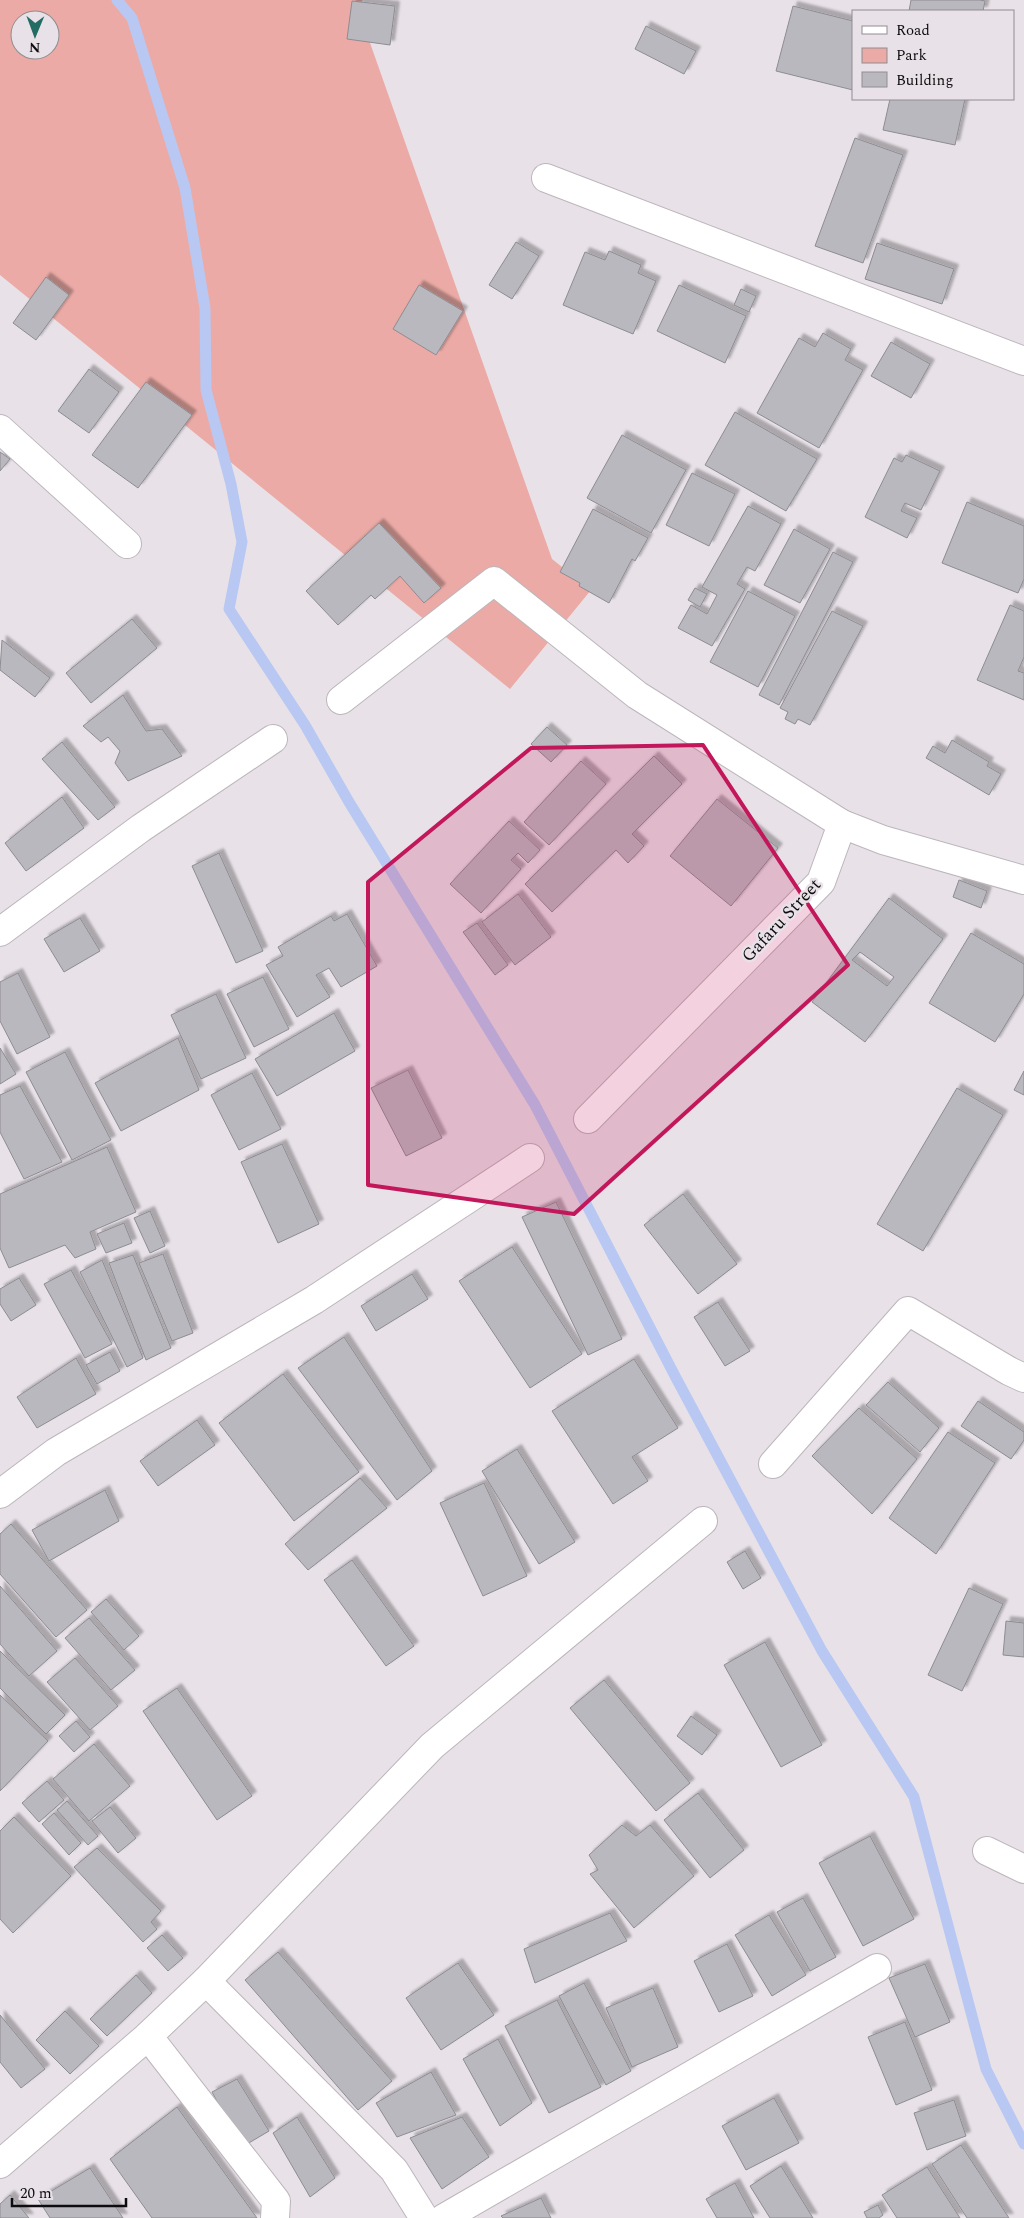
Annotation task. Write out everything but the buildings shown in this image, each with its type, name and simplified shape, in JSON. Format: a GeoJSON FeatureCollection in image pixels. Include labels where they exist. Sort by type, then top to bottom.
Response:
{"type":"FeatureCollection","features":[{"type":"Feature","properties":{"kind":"street"},"geometry":{"type":"LineString","coordinates":[[546,178],[1024,361]]}},
{"type":"Feature","properties":{"kind":"street"},"geometry":{"type":"LineString","coordinates":[[0,429],[127,544]]}},
{"type":"Feature","properties":{"kind":"street"},"geometry":{"type":"LineString","coordinates":[[341,700],[494,580],[637,695],[842,824],[883,840],[1024,880]]}},
{"type":"Feature","properties":{"kind":"street"},"geometry":{"type":"LineString","coordinates":[[0,932],[141,828],[273,739]]}},
{"type":"Feature","properties":{"kind":"street","name":"Gafaru Street"},"geometry":{"type":"LineString","coordinates":[[588,1119],[821,882],[842,824]]}},
{"type":"Feature","properties":{"kind":"street"},"geometry":{"type":"LineString","coordinates":[[0,1494],[56,1452],[314,1300],[530,1158]]}},
{"type":"Feature","properties":{"kind":"street"},"geometry":{"type":"LineString","coordinates":[[773,1464],[908,1311],[1024,1378]]}},
{"type":"Feature","properties":{"kind":"street"},"geometry":{"type":"LineString","coordinates":[[0,2164],[148,2036],[206,1981],[432,1746],[703,1522]]}},
{"type":"Feature","properties":{"kind":"street"},"geometry":{"type":"LineString","coordinates":[[987,1850],[1024,1869]]}},
{"type":"Feature","properties":{"kind":"street"},"geometry":{"type":"LineString","coordinates":[[444,2218],[877,1968]]}},
{"type":"Feature","properties":{"kind":"street"},"geometry":{"type":"LineString","coordinates":[[206,1981],[394,2170],[424,2218]]}},
{"type":"Feature","properties":{"kind":"street"},"geometry":{"type":"LineString","coordinates":[[148,2036],[276,2201],[276,2218]]}},
{"type":"Feature","properties":{"kind":"highlighted area"},"geometry":{"type":"Polygon","coordinates":[[[703,745],[848,965],[574,1214],[368,1185],[368,882],[531,748],[703,745]]]}},
{"type":"Feature","properties":{"kind":"green space"},"geometry":{"type":"Polygon","coordinates":[[[0,0],[362,0],[369,40],[552,559],[591,590],[510,689],[0,275],[0,0]]]}},
{"type":"Feature","properties":{"kind":"waterway"},"geometry":{"type":"LineString","coordinates":[[117,0],[132,18],[185,188],[205,308],[206,390],[231,484],[242,542],[229,609],[305,725],[349,802],[535,1105],[675,1376],[822,1651],[914,1797],[986,2069],[1024,2144]]}}]}
